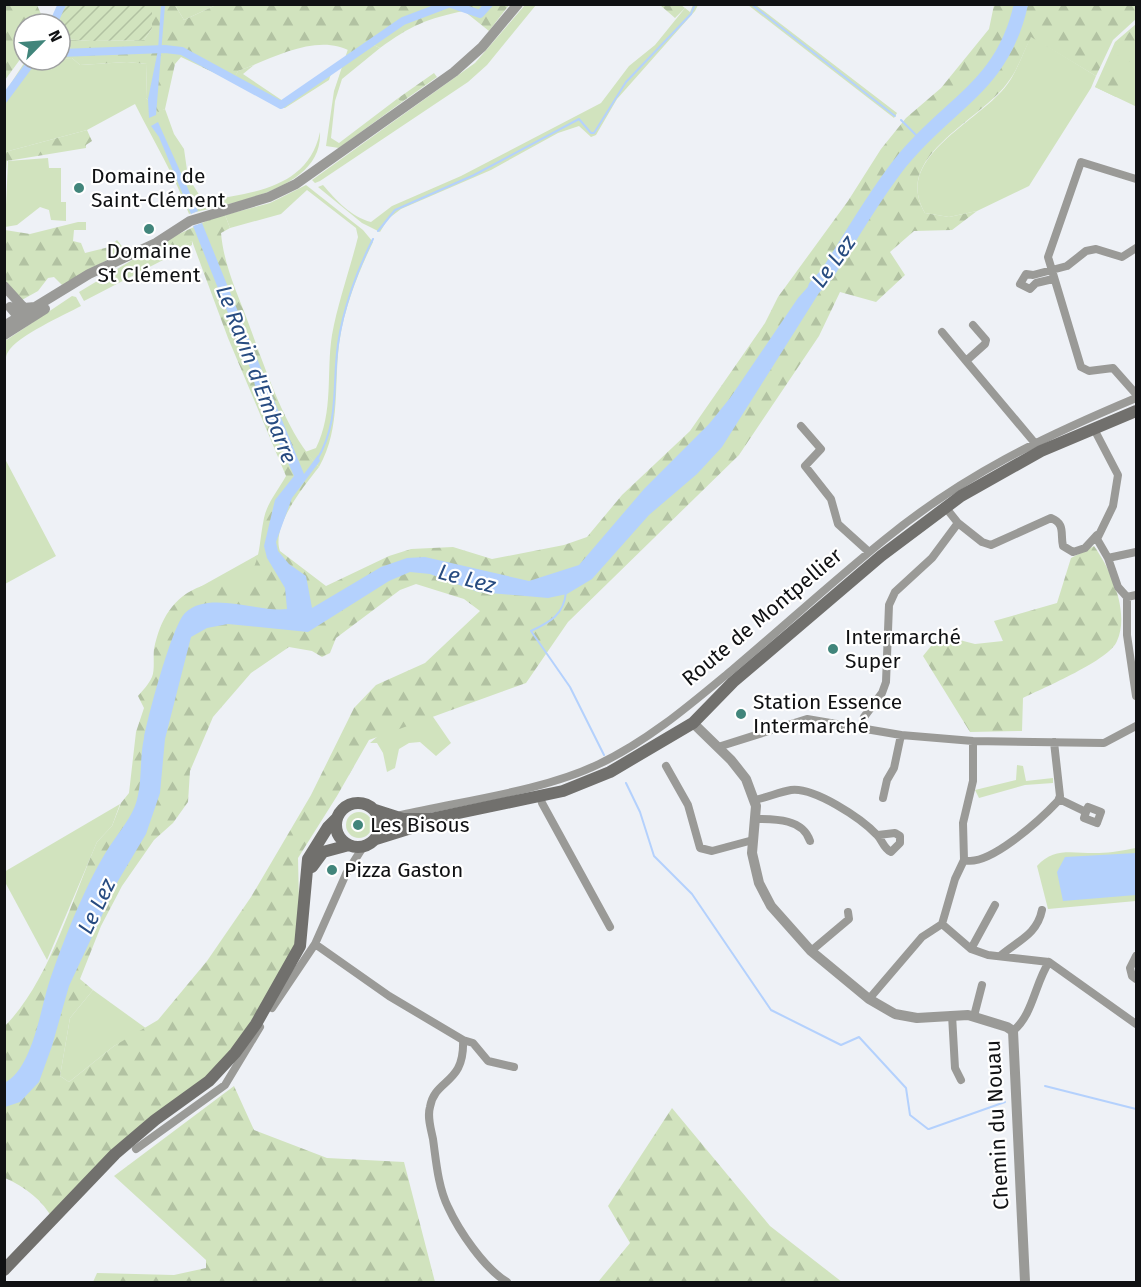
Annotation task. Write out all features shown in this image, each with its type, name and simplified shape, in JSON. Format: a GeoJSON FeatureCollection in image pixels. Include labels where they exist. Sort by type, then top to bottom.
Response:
{"type":"FeatureCollection","features":[{"type":"Feature","properties":{"kind":"main road","name":"Route de Montpellier"},"geometry":{"type":"LineString","coordinates":[[376,839],[455,815],[587,784],[636,758],[693,723],[733,682],[881,556],[961,496],[1021,461],[1137,411]]}},
{"type":"Feature","properties":{"kind":"main road"},"geometry":{"type":"LineString","coordinates":[[4,1270],[115,1154],[155,1120],[209,1081],[235,1053],[256,1024],[300,946],[304,925],[304,885],[308,859],[337,818],[350,804],[363,803],[375,810],[381,827],[376,839],[363,847],[349,845],[323,852],[315,860],[304,885]]}},
{"type":"Feature","properties":{"kind":"main road","name":"Route de Montpellier"},"geometry":{"type":"LineString","coordinates":[[375,810],[392,817],[420,820],[455,815]]}},
{"type":"Feature","properties":{"kind":"main road"},"geometry":{"type":"LineString","coordinates":[[337,818],[339,837],[349,845]]}},
{"type":"Feature","properties":{"kind":"street"},"geometry":{"type":"LineString","coordinates":[[5,330],[20,314],[164,238],[186,223],[202,215],[279,194],[320,168],[454,72],[487,43],[518,4]]}},
{"type":"Feature","properties":{"kind":"street"},"geometry":{"type":"LineString","coordinates":[[1137,179],[1080,162],[1049,250],[1052,274],[1081,368],[1089,371],[1113,368],[1137,396]]}},
{"type":"Feature","properties":{"kind":"street"},"geometry":{"type":"LineString","coordinates":[[1052,274],[1086,251],[1096,249],[1122,256],[1137,248]]}},
{"type":"Feature","properties":{"kind":"street"},"geometry":{"type":"LineString","coordinates":[[5,330],[11,318],[35,307],[89,274],[117,261]]}},
{"type":"Feature","properties":{"kind":"street"},"geometry":{"type":"LineString","coordinates":[[4,288],[20,314]]}},
{"type":"Feature","properties":{"kind":"street"},"geometry":{"type":"LineString","coordinates":[[966,361],[986,344],[986,339],[973,325]]}},
{"type":"Feature","properties":{"kind":"street"},"geometry":{"type":"LineString","coordinates":[[942,332],[1034,442]]}},
{"type":"Feature","properties":{"kind":"street","name":"Route de Montpellier"},"geometry":{"type":"LineString","coordinates":[[392,817],[568,776],[615,756],[650,734],[710,688],[869,552],[945,494],[1034,442],[1137,396]]}},
{"type":"Feature","properties":{"kind":"street"},"geometry":{"type":"LineString","coordinates":[[801,426],[821,449],[805,466],[831,499],[838,524],[869,552]]}},
{"type":"Feature","properties":{"kind":"street"},"geometry":{"type":"LineString","coordinates":[[946,508],[958,523],[982,542],[991,544],[1051,518],[1058,521],[1062,528],[1063,546],[1073,552],[1085,548],[1097,535],[1113,506],[1118,475],[1094,429]]}},
{"type":"Feature","properties":{"kind":"street"},"geometry":{"type":"LineString","coordinates":[[864,717],[882,693],[886,682],[889,605],[895,592],[932,558],[958,523]]}},
{"type":"Feature","properties":{"kind":"street"},"geometry":{"type":"LineString","coordinates":[[1097,535],[1098,543],[1108,558],[1118,587],[1132,596],[1127,635],[1137,696]]}},
{"type":"Feature","properties":{"kind":"street"},"geometry":{"type":"LineString","coordinates":[[1108,558],[1137,552]]}},
{"type":"Feature","properties":{"kind":"street"},"geometry":{"type":"LineString","coordinates":[[718,747],[807,718],[901,735],[973,741],[1104,742],[1137,726]]}},
{"type":"Feature","properties":{"kind":"street","name":"Chemin du Nouau"},"geometry":{"type":"LineString","coordinates":[[693,723],[742,772],[754,800],[756,819],[753,840],[754,868],[764,895],[788,927],[811,951],[869,999],[902,1016],[917,1018],[974,1016],[1013,1031],[1025,1282]]}},
{"type":"Feature","properties":{"kind":"street"},"geometry":{"type":"LineString","coordinates":[[883,798],[887,780],[894,768],[901,735]]}},
{"type":"Feature","properties":{"kind":"street"},"geometry":{"type":"LineString","coordinates":[[869,999],[922,936],[942,924],[955,879],[964,860],[963,823],[973,781],[973,741]]}},
{"type":"Feature","properties":{"kind":"street"},"geometry":{"type":"LineString","coordinates":[[1054,742],[1059,799]]}},
{"type":"Feature","properties":{"kind":"street"},"geometry":{"type":"LineString","coordinates":[[666,766],[688,805],[700,848],[712,851],[753,840]]}},
{"type":"Feature","properties":{"kind":"street"},"geometry":{"type":"LineString","coordinates":[[754,800],[791,790],[810,793],[825,799],[878,835]]}},
{"type":"Feature","properties":{"kind":"street"},"geometry":{"type":"LineString","coordinates":[[540,796],[580,877],[610,927]]}},
{"type":"Feature","properties":{"kind":"street"},"geometry":{"type":"LineString","coordinates":[[964,860],[972,862],[989,857],[1059,799]]}},
{"type":"Feature","properties":{"kind":"street"},"geometry":{"type":"LineString","coordinates":[[1059,799],[1086,812]]}},
{"type":"Feature","properties":{"kind":"street"},"geometry":{"type":"LineString","coordinates":[[756,819],[777,819],[802,827],[807,832],[810,841]]}},
{"type":"Feature","properties":{"kind":"street"},"geometry":{"type":"LineString","coordinates":[[136,1149],[225,1085],[288,981],[315,944],[346,874],[363,847]]}},
{"type":"Feature","properties":{"kind":"street"},"geometry":{"type":"LineString","coordinates":[[971,950],[995,905]]}},
{"type":"Feature","properties":{"kind":"street"},"geometry":{"type":"LineString","coordinates":[[1000,956],[1031,933],[1037,926],[1042,910]]}},
{"type":"Feature","properties":{"kind":"street"},"geometry":{"type":"LineString","coordinates":[[811,951],[849,919],[848,912]]}},
{"type":"Feature","properties":{"kind":"street"},"geometry":{"type":"LineString","coordinates":[[942,924],[971,950],[1049,962],[1137,1024]]}},
{"type":"Feature","properties":{"kind":"street"},"geometry":{"type":"LineString","coordinates":[[315,944],[389,996],[473,1043],[488,1061],[514,1067]]}},
{"type":"Feature","properties":{"kind":"street"},"geometry":{"type":"LineString","coordinates":[[1137,956],[1130,968],[1132,976],[1137,979]]}},
{"type":"Feature","properties":{"kind":"street"},"geometry":{"type":"LineString","coordinates":[[1013,1031],[1024,1020],[1035,987],[1049,962]]}},
{"type":"Feature","properties":{"kind":"street"},"geometry":{"type":"LineString","coordinates":[[974,1016],[982,985]]}},
{"type":"Feature","properties":{"kind":"street"},"geometry":{"type":"LineString","coordinates":[[952,1015],[955,1068],[961,1080]]}},
{"type":"Feature","properties":{"kind":"street"},"geometry":{"type":"LineString","coordinates":[[464,1040],[460,1069],[435,1094],[430,1106],[436,1157],[447,1205],[484,1263],[507,1282]]}},
{"type":"Feature","properties":{"kind":"green space"},"geometry":{"type":"Polygon","coordinates":[[[5,4],[37,5],[40,12],[12,12],[12,70],[5,80],[5,4]]]}},
{"type":"Feature","properties":{"kind":"green space"},"geometry":{"type":"Polygon","coordinates":[[[63,5],[152,5],[152,28],[144,40],[72,40],[72,12],[60,12],[63,5]]]}},
{"type":"Feature","properties":{"kind":"green space"},"geometry":{"type":"Polygon","coordinates":[[[152,5],[175,5],[184,20],[216,5],[509,5],[489,31],[464,11],[420,24],[380,48],[367,42],[352,52],[324,45],[310,46],[280,54],[238,71],[233,81],[265,97],[181,57],[175,64],[165,109],[158,112],[146,98],[147,64],[127,62],[80,65],[72,58],[72,40],[144,40],[152,28],[152,5]]]}},
{"type":"Feature","properties":{"kind":"green space"},"geometry":{"type":"Polygon","coordinates":[[[175,5],[216,5],[184,20],[175,5]]]}},
{"type":"Feature","properties":{"kind":"green space"},"geometry":{"type":"Polygon","coordinates":[[[525,5],[536,5],[487,65],[468,82],[320,181],[315,183],[312,180],[475,63],[525,5]]]}},
{"type":"Feature","properties":{"kind":"green space"},"geometry":{"type":"Polygon","coordinates":[[[660,5],[681,5],[685,8],[675,18],[660,5]]]}},
{"type":"Feature","properties":{"kind":"green space"},"geometry":{"type":"Polygon","coordinates":[[[693,5],[698,5],[695,11],[617,99],[596,135],[591,137],[579,126],[558,133],[491,170],[401,209],[388,219],[380,232],[362,223],[318,187],[323,185],[350,212],[371,222],[392,206],[461,176],[601,103],[629,66],[655,45],[685,8],[690,12],[693,5]]]}},
{"type":"Feature","properties":{"kind":"green space"},"geometry":{"type":"Polygon","coordinates":[[[748,5],[756,5],[897,113],[894,118],[748,5]]]}},
{"type":"Feature","properties":{"kind":"green space"},"geometry":{"type":"Polygon","coordinates":[[[994,5],[1136,5],[1136,19],[1113,40],[1096,76],[1031,37],[1008,82],[996,96],[944,140],[929,157],[920,174],[918,193],[925,213],[949,217],[977,211],[952,230],[914,231],[890,252],[905,275],[876,302],[840,292],[819,336],[739,455],[568,622],[526,683],[369,740],[298,858],[300,946],[216,1075],[155,1120],[53,1220],[33,1195],[5,1178],[5,1026],[35,986],[58,939],[97,842],[112,826],[121,803],[129,793],[136,732],[144,708],[138,696],[152,677],[154,649],[164,619],[169,610],[192,590],[216,583],[228,585],[236,591],[245,582],[258,557],[266,512],[286,476],[228,338],[192,241],[170,252],[162,242],[215,217],[225,215],[230,228],[221,233],[235,289],[286,418],[307,453],[319,467],[284,518],[278,541],[280,551],[326,586],[389,556],[411,549],[453,547],[492,559],[564,545],[587,537],[622,495],[690,431],[765,323],[778,297],[848,201],[881,149],[906,118],[941,88],[989,29],[994,5]],[[416,584],[400,590],[336,638],[330,653],[322,657],[312,651],[289,647],[251,673],[213,717],[190,771],[188,802],[173,823],[154,840],[122,886],[101,926],[80,979],[93,990],[70,1018],[60,1076],[69,1082],[114,1046],[158,1020],[207,961],[251,897],[311,795],[354,708],[376,685],[425,663],[480,611],[464,599],[416,584]]]}},
{"type":"Feature","properties":{"kind":"green space"},"geometry":{"type":"Polygon","coordinates":[[[1136,24],[1135,106],[1095,87],[1115,42],[1136,24]]]}},
{"type":"Feature","properties":{"kind":"green space"},"geometry":{"type":"Polygon","coordinates":[[[1136,26],[1136,60],[1122,64],[1119,77],[1127,87],[1116,97],[1095,87],[1110,61],[1119,55],[1117,44],[1136,26]]]}},
{"type":"Feature","properties":{"kind":"green space"},"geometry":{"type":"Polygon","coordinates":[[[1031,36],[1096,76],[1091,88],[1029,186],[977,211],[949,217],[925,213],[918,193],[920,174],[930,157],[944,141],[997,96],[1009,82],[1031,36]]]}},
{"type":"Feature","properties":{"kind":"green space"},"geometry":{"type":"Polygon","coordinates":[[[367,42],[380,48],[342,79],[335,101],[331,138],[339,143],[397,99],[402,102],[339,148],[326,146],[334,91],[348,49],[353,52],[367,42]]]}},
{"type":"Feature","properties":{"kind":"green space"},"geometry":{"type":"Polygon","coordinates":[[[72,58],[80,65],[127,62],[147,64],[146,98],[158,111],[165,109],[174,134],[184,149],[188,177],[203,201],[258,191],[290,177],[303,166],[313,151],[320,132],[317,152],[307,168],[272,190],[251,198],[189,214],[135,104],[87,130],[5,152],[4,94],[18,72],[72,72],[72,58]]]}},
{"type":"Feature","properties":{"kind":"green space"},"geometry":{"type":"Polygon","coordinates":[[[254,65],[243,74],[283,101],[333,68],[329,80],[285,108],[280,108],[233,80],[238,71],[254,65]]]}},
{"type":"Feature","properties":{"kind":"green space"},"geometry":{"type":"Polygon","coordinates":[[[434,73],[437,77],[402,102],[397,99],[434,73]]]}},
{"type":"Feature","properties":{"kind":"green space"},"geometry":{"type":"Polygon","coordinates":[[[87,130],[92,141],[86,145],[86,148],[7,161],[5,183],[5,152],[87,130]]]}},
{"type":"Feature","properties":{"kind":"green space"},"geometry":{"type":"Polygon","coordinates":[[[48,158],[49,168],[61,168],[61,202],[66,202],[66,221],[51,220],[49,210],[40,207],[17,225],[5,227],[8,161],[48,158]]]}},
{"type":"Feature","properties":{"kind":"green space"},"geometry":{"type":"Polygon","coordinates":[[[306,185],[363,230],[373,242],[353,289],[342,326],[334,420],[326,452],[319,467],[305,452],[316,448],[322,434],[327,406],[332,335],[358,237],[356,228],[307,190],[281,214],[230,228],[225,215],[270,203],[306,185]]]}},
{"type":"Feature","properties":{"kind":"green space"},"geometry":{"type":"Polygon","coordinates":[[[86,222],[86,230],[74,230],[73,241],[81,243],[85,253],[109,247],[117,240],[125,250],[62,285],[54,277],[48,278],[38,291],[20,301],[5,280],[5,230],[30,234],[86,222]]]}},
{"type":"Feature","properties":{"kind":"green space"},"geometry":{"type":"Polygon","coordinates":[[[192,241],[192,245],[84,301],[79,292],[162,242],[170,251],[192,241]]]}},
{"type":"Feature","properties":{"kind":"green space"},"geometry":{"type":"Polygon","coordinates":[[[72,296],[76,297],[81,306],[42,326],[13,346],[6,357],[5,375],[5,341],[72,296]]]}},
{"type":"Feature","properties":{"kind":"green space"},"geometry":{"type":"Polygon","coordinates":[[[4,457],[56,556],[5,584],[4,584],[4,457]]]}},
{"type":"Feature","properties":{"kind":"green space"},"geometry":{"type":"Polygon","coordinates":[[[1094,546],[1107,567],[1117,592],[1121,617],[1117,641],[1102,657],[1089,665],[1023,698],[1022,731],[970,732],[923,656],[940,635],[975,644],[1003,641],[994,621],[1057,603],[1071,558],[1094,546]]]}},
{"type":"Feature","properties":{"kind":"green space"},"geometry":{"type":"Polygon","coordinates":[[[259,554],[276,597],[200,587],[259,554]]]}},
{"type":"Feature","properties":{"kind":"green space"},"geometry":{"type":"Polygon","coordinates":[[[427,708],[451,743],[436,756],[420,742],[409,743],[399,749],[395,768],[387,772],[383,753],[377,743],[370,743],[386,729],[427,708]]]}},
{"type":"Feature","properties":{"kind":"green space"},"geometry":{"type":"Polygon","coordinates":[[[1017,765],[1023,766],[1026,781],[1053,778],[1053,783],[1025,785],[979,798],[975,790],[1016,780],[1017,765]]]}},
{"type":"Feature","properties":{"kind":"green space"},"geometry":{"type":"Polygon","coordinates":[[[120,804],[112,826],[97,842],[47,960],[5,882],[4,872],[120,804]]]}},
{"type":"Feature","properties":{"kind":"green space"},"geometry":{"type":"Polygon","coordinates":[[[359,812],[368,816],[372,825],[368,834],[359,838],[350,834],[346,825],[350,816],[359,812]]]}},
{"type":"Feature","properties":{"kind":"green space"},"geometry":{"type":"Polygon","coordinates":[[[1136,848],[1136,901],[1048,909],[1037,866],[1044,860],[1065,852],[1104,853],[1136,848]]]}},
{"type":"Feature","properties":{"kind":"green space"},"geometry":{"type":"Polygon","coordinates":[[[93,990],[147,1029],[114,1046],[69,1082],[60,1076],[70,1018],[93,990]]]}},
{"type":"Feature","properties":{"kind":"green space"},"geometry":{"type":"Polygon","coordinates":[[[234,1086],[254,1130],[327,1158],[404,1162],[435,1282],[93,1282],[97,1273],[174,1275],[206,1268],[206,1260],[114,1176],[234,1086]]]}},
{"type":"Feature","properties":{"kind":"green space"},"geometry":{"type":"Polygon","coordinates":[[[672,1108],[770,1226],[842,1282],[598,1282],[630,1243],[608,1206],[672,1108]]]}},
{"type":"Feature","properties":{"kind":"water"},"geometry":{"type":"Polygon","coordinates":[[[161,5],[165,5],[156,115],[149,118],[148,99],[158,50],[161,5]]]}},
{"type":"Feature","properties":{"kind":"water"},"geometry":{"type":"Polygon","coordinates":[[[158,122],[198,211],[191,214],[159,137],[151,126],[158,122]]]}},
{"type":"Feature","properties":{"kind":"water","name":"Le Ravin d'Embarre"},"geometry":{"type":"Polygon","coordinates":[[[202,223],[304,474],[318,455],[320,461],[292,498],[276,542],[278,551],[289,564],[306,576],[312,608],[381,567],[407,558],[425,557],[529,581],[579,565],[644,489],[709,424],[730,398],[798,298],[823,270],[829,277],[722,447],[697,474],[649,515],[592,579],[567,594],[548,598],[478,592],[430,574],[410,572],[389,581],[308,632],[228,624],[207,628],[191,637],[165,739],[160,793],[146,834],[118,881],[69,986],[39,1082],[20,1102],[5,1107],[4,1083],[21,1067],[28,1054],[59,953],[89,882],[135,806],[146,727],[161,672],[180,621],[185,613],[195,606],[207,603],[287,609],[285,588],[267,558],[264,546],[275,500],[294,476],[257,394],[252,373],[193,226],[202,223]]]}},
{"type":"Feature","properties":{"kind":"water"},"geometry":{"type":"Polygon","coordinates":[[[1136,853],[1136,895],[1063,901],[1057,872],[1065,857],[1136,853]]]}},
{"type":"Feature","properties":{"kind":"waterway"},"geometry":{"type":"LineString","coordinates":[[58,12],[62,4]]}},
{"type":"Feature","properties":{"kind":"waterway"},"geometry":{"type":"LineString","coordinates":[[72,53],[165,49],[182,51],[281,105],[403,21],[448,4]]}},
{"type":"Feature","properties":{"kind":"waterway"},"geometry":{"type":"LineString","coordinates":[[451,4],[480,14],[489,4]]}},
{"type":"Feature","properties":{"kind":"waterway"},"geometry":{"type":"LineString","coordinates":[[378,231],[395,210],[474,175],[579,119],[591,133],[594,133],[626,82],[691,14],[695,4]]}},
{"type":"Feature","properties":{"kind":"waterway"},"geometry":{"type":"LineString","coordinates":[[751,4],[895,116]]}},
{"type":"Feature","properties":{"kind":"waterway","name":"Le Lez"},"geometry":{"type":"LineString","coordinates":[[815,287],[827,274],[901,162],[988,75],[1013,32],[1021,4]]}},
{"type":"Feature","properties":{"kind":"waterway"},"geometry":{"type":"LineString","coordinates":[[4,99],[24,72]]}},
{"type":"Feature","properties":{"kind":"waterway"},"geometry":{"type":"LineString","coordinates":[[901,120],[922,141]]}},
{"type":"Feature","properties":{"kind":"waterway"},"geometry":{"type":"LineString","coordinates":[[317,460],[332,417],[336,360],[343,317],[356,277],[373,239]]}},
{"type":"Feature","properties":{"kind":"waterway"},"geometry":{"type":"LineString","coordinates":[[566,592],[562,607],[555,617],[531,631],[570,687],[604,755]]}},
{"type":"Feature","properties":{"kind":"waterway"},"geometry":{"type":"LineString","coordinates":[[626,783],[640,812],[654,856],[692,894],[771,1010],[841,1045],[859,1037],[906,1088],[910,1115],[928,1129]]}},
{"type":"Feature","properties":{"kind":"waterway"},"geometry":{"type":"LineString","coordinates":[[1045,1086],[1136,1109]]}},
{"type":"Feature","properties":{"kind":"waterway"},"geometry":{"type":"LineString","coordinates":[[929,1129],[1005,1102]]}},
{"type":"Feature","properties":{"kind":"place","name":"Domaine de Saint-Clément"},"geometry":{"type":"Point","coordinates":[79,188]}},
{"type":"Feature","properties":{"kind":"place","name":"Domaine St Clément"},"geometry":{"type":"Point","coordinates":[149,229]}},
{"type":"Feature","properties":{"kind":"place","name":"Intermarché Super"},"geometry":{"type":"Point","coordinates":[833,649]}},
{"type":"Feature","properties":{"kind":"place","name":"Station Essence Intermarché"},"geometry":{"type":"Point","coordinates":[741,714]}},
{"type":"Feature","properties":{"kind":"place","name":"Les Bisous"},"geometry":{"type":"Point","coordinates":[358,825]}},
{"type":"Feature","properties":{"kind":"place","name":"Pizza Gaston"},"geometry":{"type":"Point","coordinates":[332,870]}}]}
